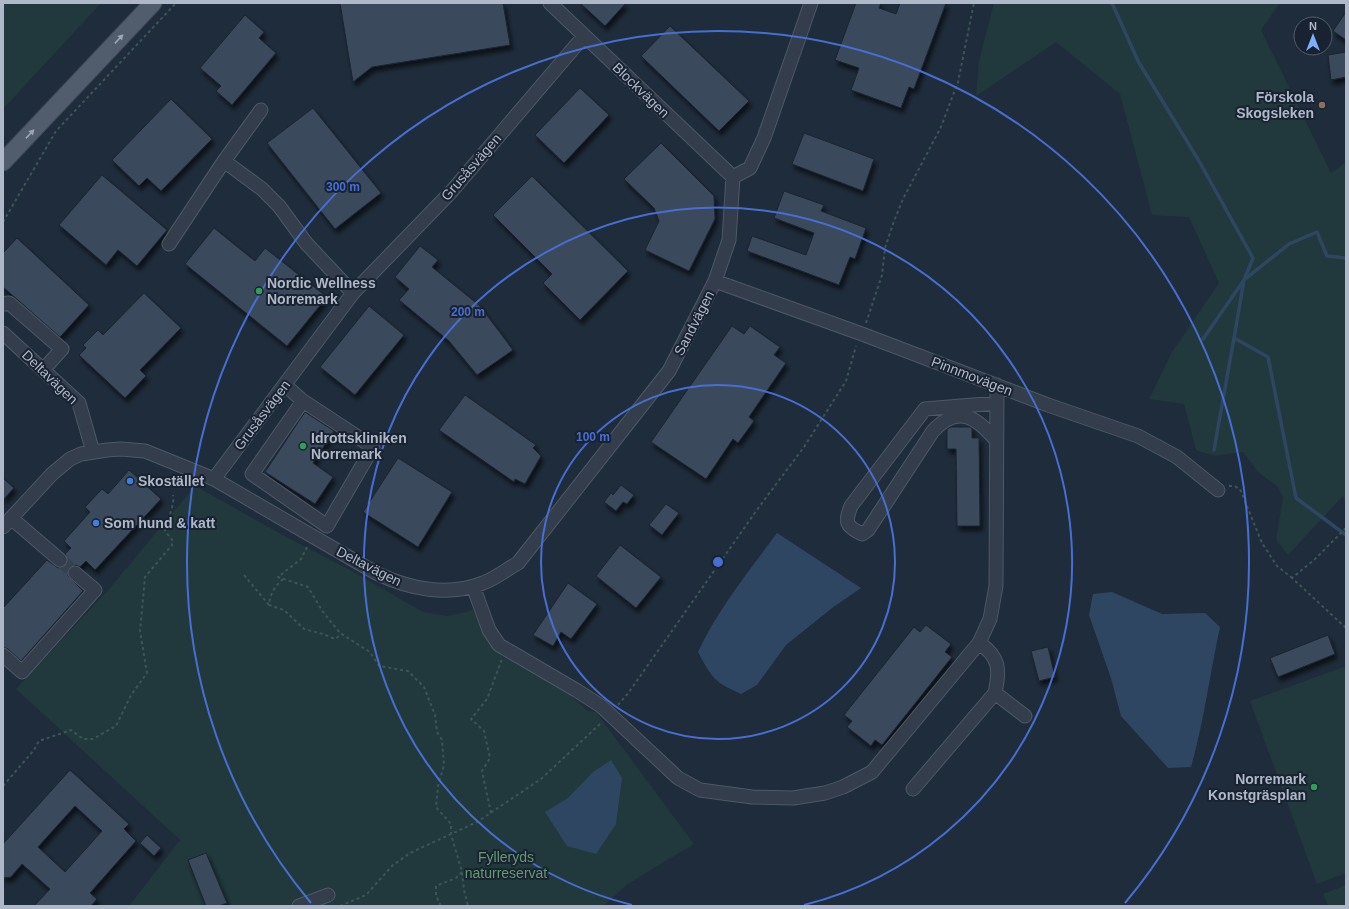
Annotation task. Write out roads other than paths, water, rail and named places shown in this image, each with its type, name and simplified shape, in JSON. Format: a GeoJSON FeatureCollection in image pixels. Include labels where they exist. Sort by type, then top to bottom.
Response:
{"type":"FeatureCollection","features":[{"type":"Feature","properties":{"kind":"main road"},"geometry":{"type":"LineString","coordinates":[[3,145],[137,3]]}},
{"type":"Feature","properties":{"kind":"main road"},"geometry":{"type":"LineString","coordinates":[[3,162],[153,3]]}},
{"type":"Feature","properties":{"kind":"street","name":"Blockvägen"},"geometry":{"type":"LineString","coordinates":[[550,3],[733,177]]}},
{"type":"Feature","properties":{"kind":"street"},"geometry":{"type":"LineString","coordinates":[[733,177],[750,168],[764,138],[811,3]]}},
{"type":"Feature","properties":{"kind":"street","name":"Grusåsvägen"},"geometry":{"type":"LineString","coordinates":[[214,479],[352,293],[450,192],[584,36]]}},
{"type":"Feature","properties":{"kind":"street"},"geometry":{"type":"LineString","coordinates":[[169,244],[224,161],[261,110]]}},
{"type":"Feature","properties":{"kind":"street"},"geometry":{"type":"LineString","coordinates":[[224,161],[262,189],[279,206],[306,243],[352,293]]}},
{"type":"Feature","properties":{"kind":"street","name":"Sandvägen"},"geometry":{"type":"LineString","coordinates":[[473,586],[485,583],[518,563],[669,371],[716,281],[729,240],[733,177]]}},
{"type":"Feature","properties":{"kind":"street","name":"Pinnmovägen"},"geometry":{"type":"LineString","coordinates":[[716,281],[1138,436],[1177,457],[1218,490]]}},
{"type":"Feature","properties":{"kind":"street"},"geometry":{"type":"LineString","coordinates":[[3,304],[9,303],[62,349],[44,370]]}},
{"type":"Feature","properties":{"kind":"street","name":"Deltavägen"},"geometry":{"type":"LineString","coordinates":[[3,333],[79,403],[93,452]]}},
{"type":"Feature","properties":{"kind":"street"},"geometry":{"type":"LineString","coordinates":[[285,385],[303,401],[373,447],[327,526],[252,474],[303,401]]}},
{"type":"Feature","properties":{"kind":"street"},"geometry":{"type":"LineString","coordinates":[[473,586],[489,630],[499,645],[576,690],[610,714],[678,778],[700,790],[752,797],[793,798],[825,793],[843,787],[872,772],[979,643],[990,619],[996,586],[997,385]]}},
{"type":"Feature","properties":{"kind":"street"},"geometry":{"type":"LineString","coordinates":[[996,440],[983,425],[972,418],[957,416],[943,420],[933,431],[868,530],[862,534],[852,530],[848,524],[846,518],[851,506],[925,409],[997,403]]}},
{"type":"Feature","properties":{"kind":"street","name":"Deltavägen"},"geometry":{"type":"LineString","coordinates":[[7,523],[52,474],[70,459],[93,452],[121,449],[145,452],[214,479],[396,583],[434,591],[473,586]]}},
{"type":"Feature","properties":{"kind":"street"},"geometry":{"type":"LineString","coordinates":[[7,523],[60,560]]}},
{"type":"Feature","properties":{"kind":"street"},"geometry":{"type":"LineString","coordinates":[[3,655],[22,672],[95,590],[75,573]]}},
{"type":"Feature","properties":{"kind":"street"},"geometry":{"type":"LineString","coordinates":[[913,789],[995,693],[999,674],[995,659],[990,650],[979,643]]}},
{"type":"Feature","properties":{"kind":"street"},"geometry":{"type":"LineString","coordinates":[[995,693],[1025,716]]}},
{"type":"Feature","properties":{"kind":"street"},"geometry":{"type":"LineString","coordinates":[[299,906],[328,895]]}},
{"type":"Feature","properties":{"kind":"water"},"geometry":{"type":"Polygon","coordinates":[[[777,533],[861,588],[832,608],[786,645],[757,685],[741,694],[719,682],[711,674],[698,652],[724,605],[777,533]]]}},
{"type":"Feature","properties":{"kind":"water"},"geometry":{"type":"Polygon","coordinates":[[[1112,592],[1162,614],[1205,613],[1220,627],[1196,750],[1191,767],[1168,768],[1121,716],[1111,678],[1089,615],[1093,594],[1112,592]]]}},
{"type":"Feature","properties":{"kind":"water"},"geometry":{"type":"Polygon","coordinates":[[[611,760],[622,778],[616,824],[596,854],[567,846],[545,812],[568,798],[593,772],[611,760]]]}},
{"type":"Feature","properties":{"kind":"waterway"},"geometry":{"type":"LineString","coordinates":[[1112,3],[1138,61],[1199,161],[1253,258],[1244,280],[1234,338],[1268,357],[1296,498],[1346,535]]}},
{"type":"Feature","properties":{"kind":"waterway"},"geometry":{"type":"LineString","coordinates":[[1203,339],[1244,280],[1289,244],[1317,232],[1327,256],[1346,258]]}},
{"type":"Feature","properties":{"kind":"waterway"},"geometry":{"type":"LineString","coordinates":[[1214,450],[1234,338]]}},
{"type":"Feature","properties":{"kind":"tunnel"},"geometry":{"type":"LineString","coordinates":[[60,560],[75,573]]}},
{"type":"Feature","properties":{"kind":"place","name":"Förskola Skogsleken"},"geometry":{"type":"Point","coordinates":[1322,105]}},
{"type":"Feature","properties":{"kind":"place","name":"Nordic Wellness Norremark"},"geometry":{"type":"Point","coordinates":[259,291]}},
{"type":"Feature","properties":{"kind":"place","name":"Idrottskliniken Norremark"},"geometry":{"type":"Point","coordinates":[303,446]}},
{"type":"Feature","properties":{"kind":"place","name":"Skostället"},"geometry":{"type":"Point","coordinates":[130,481]}},
{"type":"Feature","properties":{"kind":"place","name":"Som hund & katt"},"geometry":{"type":"Point","coordinates":[96,523]}},
{"type":"Feature","properties":{"kind":"place","name":"Norremark Konstgräsplan"},"geometry":{"type":"Point","coordinates":[1314,787]}},
{"type":"Feature","properties":{"kind":"park label","name":"Fylleryds naturreservat"},"geometry":{"type":"Point","coordinates":[506,866]}}]}
